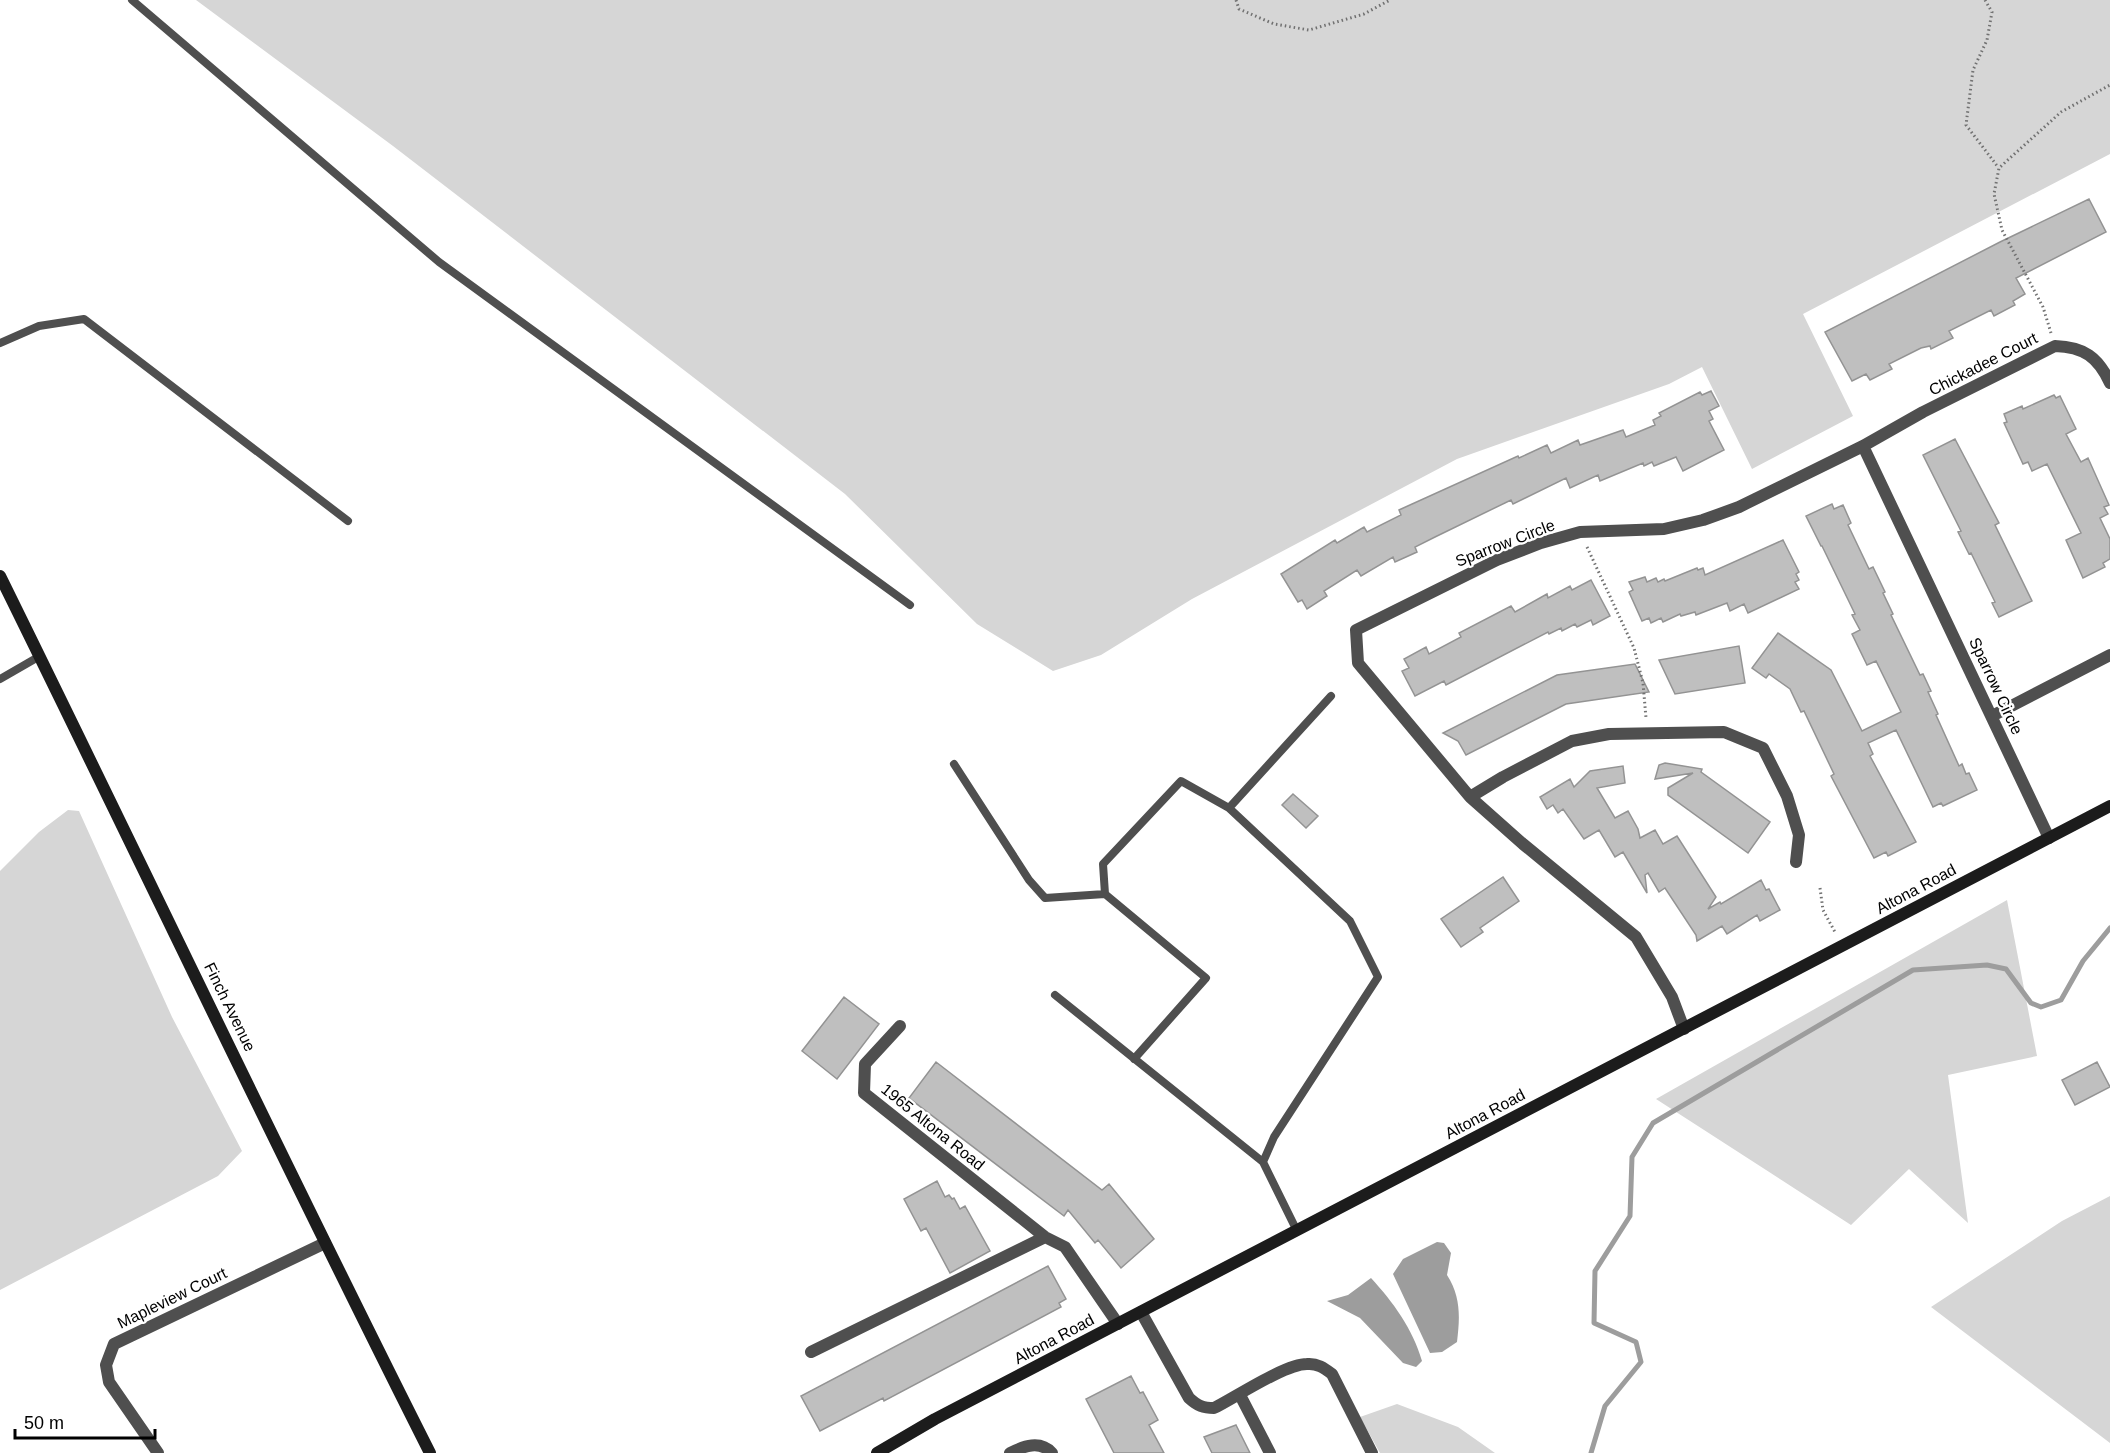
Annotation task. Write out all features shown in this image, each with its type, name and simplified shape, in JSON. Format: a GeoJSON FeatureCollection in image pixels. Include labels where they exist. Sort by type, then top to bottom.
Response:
{"type":"FeatureCollection","features":[{"type":"Feature","properties":{"kind":"main road","name":"Finch Avenue"},"geometry":{"type":"LineString","coordinates":[[0,576],[326,1243],[335,1266],[430,1453]]}},
{"type":"Feature","properties":{"kind":"main road","name":"Altona Road"},"geometry":{"type":"LineString","coordinates":[[877,1453],[935,1419],[2110,806]]}},
{"type":"Feature","properties":{"kind":"street","name":"Chickadee Court"},"geometry":{"type":"LineString","coordinates":[[1863,446],[1923,412],[2055,346],[2073,347],[2087,353],[2106,374],[2110,383]]}},
{"type":"Feature","properties":{"kind":"street","name":"Sparrow Circle"},"geometry":{"type":"LineString","coordinates":[[1684,1029],[1672,997],[1636,937],[1470,797],[1358,663],[1356,630],[1497,560],[1541,543],[1580,532],[1664,529],[1703,520],[1740,507],[1863,446],[2049,838]]}},
{"type":"Feature","properties":{"kind":"street"},"geometry":{"type":"LineString","coordinates":[[1992,716],[2110,655]]}},
{"type":"Feature","properties":{"kind":"street"},"geometry":{"type":"LineString","coordinates":[[1470,797],[1572,741],[1609,734],[1724,732],[1763,748],[1787,796],[1798,835],[1796,862]]}},
{"type":"Feature","properties":{"kind":"street","name":"1965 Altona Road"},"geometry":{"type":"LineString","coordinates":[[900,1026],[865,1064],[864,1093],[1045,1237],[1065,1247],[1118,1324]]}},
{"type":"Feature","properties":{"kind":"street"},"geometry":{"type":"LineString","coordinates":[[811,1352],[1045,1237]]}},
{"type":"Feature","properties":{"kind":"street","name":"Mapleview Court"},"geometry":{"type":"LineString","coordinates":[[158,1453],[109,1382],[106,1365],[114,1344],[326,1243]]}},
{"type":"Feature","properties":{"kind":"street"},"geometry":{"type":"LineString","coordinates":[[1141,1312],[1190,1398],[1197,1405],[1214,1408],[1292,1367],[1307,1364],[1322,1366],[1332,1374],[1372,1453]]}},
{"type":"Feature","properties":{"kind":"street"},"geometry":{"type":"LineString","coordinates":[[1240,1395],[1270,1453]]}},
{"type":"Feature","properties":{"kind":"street"},"geometry":{"type":"LineString","coordinates":[[1010,1453],[1020,1447],[1036,1444],[1047,1447],[1052,1453]]}},
{"type":"Feature","properties":{"kind":"lane"},"geometry":{"type":"LineString","coordinates":[[132,0],[440,262],[910,605]]}},
{"type":"Feature","properties":{"kind":"lane"},"geometry":{"type":"LineString","coordinates":[[0,344],[39,326],[84,319],[348,521]]}},
{"type":"Feature","properties":{"kind":"lane"},"geometry":{"type":"LineString","coordinates":[[0,679],[40,656]]}},
{"type":"Feature","properties":{"kind":"lane"},"geometry":{"type":"LineString","coordinates":[[1229,808],[1331,696]]}},
{"type":"Feature","properties":{"kind":"lane"},"geometry":{"type":"LineString","coordinates":[[954,764],[1029,880],[1045,898],[1105,894],[1206,978],[1134,1059]]}},
{"type":"Feature","properties":{"kind":"lane"},"geometry":{"type":"LineString","coordinates":[[1105,894],[1103,864],[1181,781],[1229,808],[1350,921],[1378,977],[1274,1137],[1263,1162]]}},
{"type":"Feature","properties":{"kind":"lane"},"geometry":{"type":"LineString","coordinates":[[1055,995],[1263,1162],[1297,1231]]}},
{"type":"Feature","properties":{"kind":"path"},"geometry":{"type":"LineString","coordinates":[[1236,0],[1239,9],[1275,24],[1308,30],[1364,14],[1390,0]]}},
{"type":"Feature","properties":{"kind":"path"},"geometry":{"type":"LineString","coordinates":[[1985,0],[1992,12],[1987,40],[1973,70],[1966,124],[1999,168]]}},
{"type":"Feature","properties":{"kind":"path"},"geometry":{"type":"LineString","coordinates":[[2055,346],[2043,307],[2002,230],[1994,194],[1999,168],[2061,112],[2110,85]]}},
{"type":"Feature","properties":{"kind":"path"},"geometry":{"type":"LineString","coordinates":[[1580,532],[1634,648],[1643,683],[1648,732]]}},
{"type":"Feature","properties":{"kind":"path"},"geometry":{"type":"LineString","coordinates":[[1820,888],[1823,910],[1843,946]]}},
{"type":"Feature","properties":{"kind":"shaded area"},"geometry":{"type":"Polygon","coordinates":[[[196,0],[2110,0],[2110,154],[1803,314],[1853,416],[1752,469],[1702,367],[1669,384],[1457,459],[1192,599],[1101,655],[1053,671],[977,624],[845,494],[393,146],[196,0]]]}},
{"type":"Feature","properties":{"kind":"shaded area"},"geometry":{"type":"Polygon","coordinates":[[[68,810],[79,811],[172,1017],[242,1151],[218,1176],[0,1290],[0,871],[39,832],[68,810]]]}},
{"type":"Feature","properties":{"kind":"shaded area"},"geometry":{"type":"Polygon","coordinates":[[[2007,900],[2037,1056],[1948,1075],[1968,1223],[1909,1169],[1851,1225],[1656,1099],[2007,900]]]}},
{"type":"Feature","properties":{"kind":"shaded area"},"geometry":{"type":"Polygon","coordinates":[[[2110,1196],[2110,1443],[1931,1307],[2062,1221],[2110,1196]]]}},
{"type":"Feature","properties":{"kind":"shaded area"},"geometry":{"type":"Polygon","coordinates":[[[1437,1242],[1444,1243],[1451,1253],[1447,1275],[1457,1299],[1459,1324],[1457,1342],[1442,1352],[1430,1353],[1393,1274],[1403,1259],[1437,1242]]]}},
{"type":"Feature","properties":{"kind":"shaded area"},"geometry":{"type":"Polygon","coordinates":[[[1371,1278],[1408,1327],[1422,1361],[1416,1367],[1403,1363],[1360,1318],[1327,1301],[1348,1295],[1371,1278]]]}},
{"type":"Feature","properties":{"kind":"shaded area"},"geometry":{"type":"Polygon","coordinates":[[[1397,1404],[1458,1427],[1495,1453],[1380,1453],[1360,1417],[1397,1404]]]}},
{"type":"Feature","properties":{"kind":"building"},"geometry":{"type":"Polygon","coordinates":[[[2089,199],[2106,232],[2016,278],[2025,294],[2013,301],[2015,305],[1994,316],[1991,310],[1949,331],[1953,338],[1931,349],[1930,346],[1921,348],[1889,364],[1892,369],[1870,380],[1866,374],[1852,381],[1825,332],[2089,199]]]}},
{"type":"Feature","properties":{"kind":"building"},"geometry":{"type":"Polygon","coordinates":[[[1711,391],[1719,406],[1709,411],[1713,419],[1709,421],[1724,450],[1683,471],[1676,457],[1654,466],[1652,462],[1644,466],[1643,463],[1600,481],[1598,475],[1570,488],[1566,478],[1513,504],[1511,500],[1435,537],[1415,547],[1417,552],[1395,562],[1393,557],[1361,576],[1357,570],[1324,591],[1327,596],[1307,609],[1302,600],[1298,602],[1281,574],[1335,540],[1337,543],[1364,527],[1367,532],[1401,515],[1399,510],[1518,456],[1519,458],[1547,445],[1551,453],[1578,440],[1580,445],[1623,430],[1626,437],[1655,425],[1653,420],[1661,416],[1659,413],[1700,392],[1702,395],[1711,391]]]}},
{"type":"Feature","properties":{"kind":"building"},"geometry":{"type":"Polygon","coordinates":[[[2054,395],[2056,398],[2060,396],[2076,429],[2066,434],[2081,462],[2088,458],[2109,505],[2104,507],[2108,514],[2100,518],[2110,539],[2110,559],[2103,563],[2105,567],[2083,578],[2066,540],[2081,533],[2047,464],[2032,471],[2028,462],[2023,464],[2004,423],[2007,422],[2004,414],[2022,406],[2023,409],[2054,395]]]}},
{"type":"Feature","properties":{"kind":"building"},"geometry":{"type":"Polygon","coordinates":[[[1955,439],[1999,523],[1995,525],[2032,601],[1999,617],[1992,603],[1995,602],[1958,532],[1961,531],[1923,455],[1955,439]]]}},
{"type":"Feature","properties":{"kind":"building"},"geometry":{"type":"Polygon","coordinates":[[[1832,504],[1834,509],[1843,505],[1851,523],[1848,525],[1869,569],[1873,567],[1885,592],[1883,593],[1893,614],[1891,615],[1920,675],[1923,674],[1931,691],[1928,692],[1938,714],[1936,715],[1959,766],[1962,764],[1966,774],[1969,773],[1977,790],[1943,806],[1941,803],[1933,807],[1896,730],[1868,743],[1873,754],[1870,756],[1916,842],[1888,856],[1886,852],[1874,858],[1831,776],[1834,774],[1804,711],[1801,712],[1790,689],[1769,674],[1766,678],[1752,668],[1778,633],[1831,670],[1862,731],[1901,712],[1876,661],[1867,665],[1852,634],[1860,630],[1852,615],[1855,614],[1806,516],[1832,504]]]}},
{"type":"Feature","properties":{"kind":"building"},"geometry":{"type":"Polygon","coordinates":[[[1783,540],[1799,572],[1796,574],[1799,580],[1795,582],[1799,589],[1748,613],[1744,604],[1730,611],[1727,603],[1696,615],[1695,612],[1681,616],[1680,614],[1663,622],[1661,618],[1651,623],[1649,618],[1642,621],[1629,592],[1633,590],[1629,582],[1645,577],[1647,582],[1656,578],[1658,582],[1664,579],[1665,581],[1697,568],[1698,570],[1703,568],[1705,575],[1783,540]]]}},
{"type":"Feature","properties":{"kind":"building"},"geometry":{"type":"Polygon","coordinates":[[[1591,580],[1610,616],[1593,625],[1591,620],[1577,627],[1575,624],[1562,631],[1561,628],[1549,634],[1548,632],[1446,685],[1444,681],[1415,696],[1402,671],[1409,668],[1404,659],[1426,647],[1429,654],[1461,637],[1459,633],[1511,606],[1515,612],[1547,594],[1548,598],[1570,586],[1572,590],[1591,580]]]}},
{"type":"Feature","properties":{"kind":"building"},"geometry":{"type":"Polygon","coordinates":[[[1739,646],[1745,683],[1675,694],[1659,660],[1739,646]]]}},
{"type":"Feature","properties":{"kind":"building"},"geometry":{"type":"Polygon","coordinates":[[[1635,664],[1649,692],[1566,704],[1466,755],[1458,741],[1443,733],[1557,675],[1635,664]]]}},
{"type":"Feature","properties":{"kind":"building"},"geometry":{"type":"Polygon","coordinates":[[[1665,763],[1702,769],[1701,772],[1770,822],[1748,853],[1668,795],[1668,788],[1693,773],[1655,779],[1659,765],[1665,763]]]}},
{"type":"Feature","properties":{"kind":"building"},"geometry":{"type":"Polygon","coordinates":[[[1623,766],[1625,783],[1597,788],[1615,818],[1628,811],[1638,829],[1640,838],[1655,830],[1663,844],[1677,836],[1716,897],[1708,909],[1720,902],[1721,904],[1761,880],[1766,890],[1769,889],[1780,910],[1760,921],[1757,915],[1727,934],[1722,926],[1697,941],[1696,935],[1665,888],[1659,892],[1648,873],[1645,875],[1647,893],[1623,852],[1615,857],[1599,830],[1584,839],[1563,809],[1558,813],[1553,805],[1547,809],[1540,797],[1570,779],[1574,787],[1590,771],[1623,766]]]}},
{"type":"Feature","properties":{"kind":"building"},"geometry":{"type":"Polygon","coordinates":[[[1293,794],[1318,816],[1306,828],[1282,805],[1293,794]]]}},
{"type":"Feature","properties":{"kind":"building"},"geometry":{"type":"Polygon","coordinates":[[[1503,877],[1519,901],[1480,928],[1483,932],[1461,947],[1441,919],[1503,877]]]}},
{"type":"Feature","properties":{"kind":"building"},"geometry":{"type":"Polygon","coordinates":[[[844,997],[879,1024],[837,1079],[802,1051],[844,997]]]}},
{"type":"Feature","properties":{"kind":"building"},"geometry":{"type":"Polygon","coordinates":[[[936,1062],[1102,1190],[1109,1184],[1154,1239],[1121,1268],[1098,1240],[1095,1243],[1068,1210],[1064,1216],[909,1098],[936,1062]]]}},
{"type":"Feature","properties":{"kind":"building"},"geometry":{"type":"Polygon","coordinates":[[[2097,1062],[2110,1087],[2075,1105],[2062,1080],[2097,1062]]]}},
{"type":"Feature","properties":{"kind":"building"},"geometry":{"type":"Polygon","coordinates":[[[937,1181],[945,1197],[949,1195],[952,1199],[954,1198],[960,1209],[965,1206],[990,1251],[950,1273],[926,1228],[921,1231],[904,1199],[937,1181]]]}},
{"type":"Feature","properties":{"kind":"building"},"geometry":{"type":"Polygon","coordinates":[[[1048,1266],[1066,1299],[1059,1303],[1061,1307],[884,1401],[883,1398],[820,1431],[801,1396],[1048,1266]]]}},
{"type":"Feature","properties":{"kind":"building"},"geometry":{"type":"Polygon","coordinates":[[[1131,1376],[1140,1393],[1143,1392],[1158,1420],[1149,1425],[1164,1453],[1114,1453],[1086,1399],[1131,1376]]]}},
{"type":"Feature","properties":{"kind":"building"},"geometry":{"type":"Polygon","coordinates":[[[1236,1425],[1250,1453],[1212,1453],[1204,1437],[1236,1425]]]}},
{"type":"Feature","properties":{"kind":"waterway"},"geometry":{"type":"LineString","coordinates":[[1591,1453],[1605,1406],[1641,1362],[1636,1342],[1594,1323],[1595,1271],[1630,1216],[1632,1157],[1653,1123],[1913,970],[1987,965],[2006,969],[2031,1003],[2041,1007],[2061,1000],[2083,961],[2110,928]]}}]}
